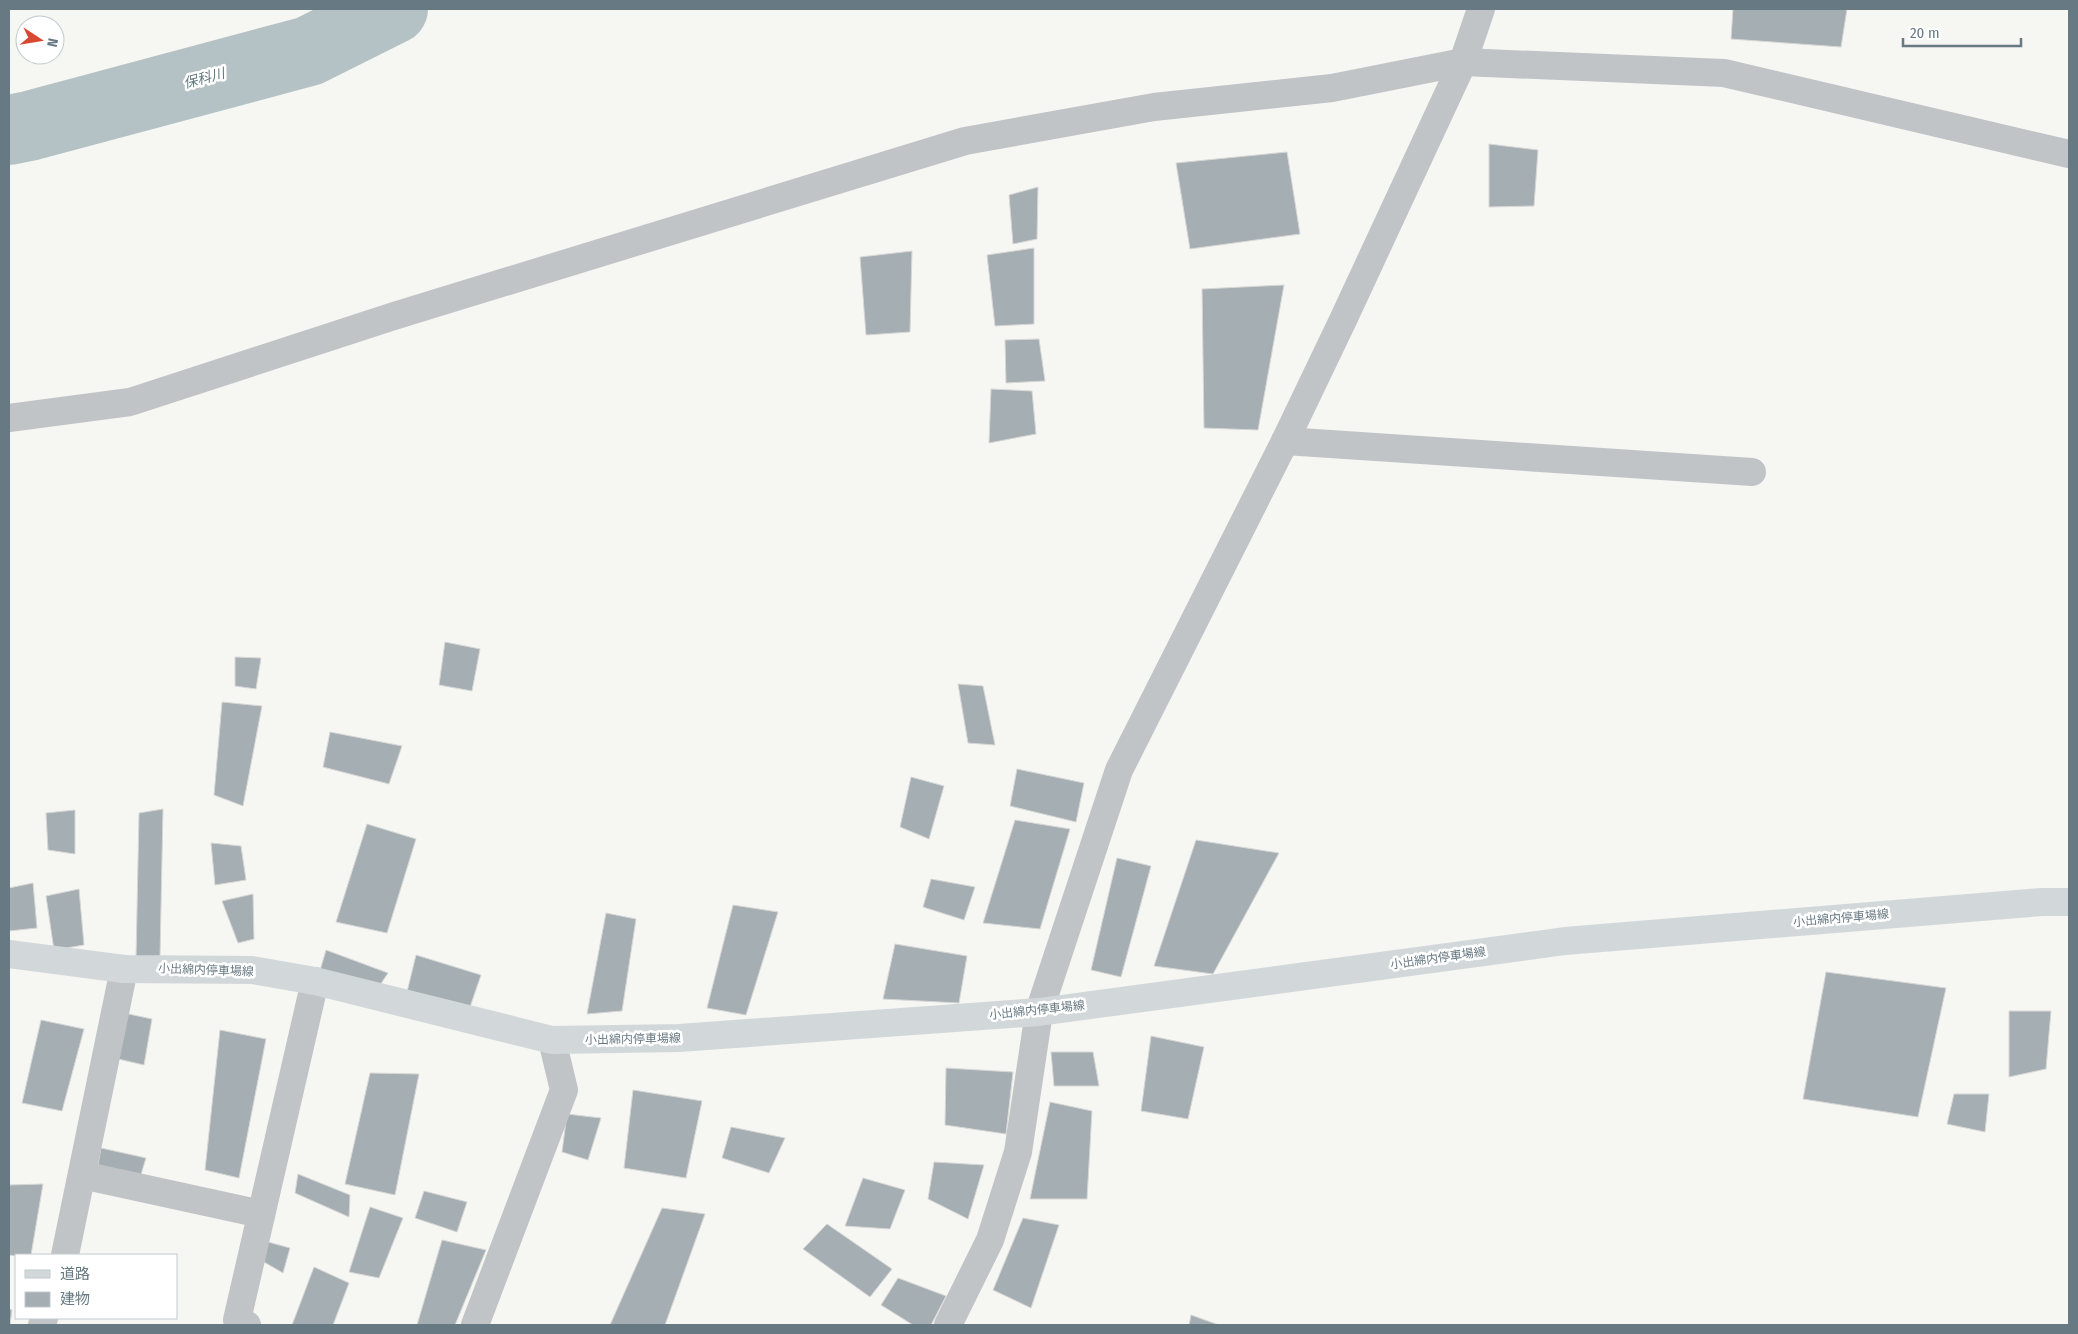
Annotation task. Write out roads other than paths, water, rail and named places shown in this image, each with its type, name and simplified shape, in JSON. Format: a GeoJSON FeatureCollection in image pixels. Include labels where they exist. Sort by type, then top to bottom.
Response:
{"type":"FeatureCollection","features":[{"type":"Feature","properties":{"kind":"main road","name":"小出綿内停車場線"},"geometry":{"type":"LineString","coordinates":[[9,954],[124,968],[252,970],[315,981],[552,1040],[679,1038],[1039,1012],[1565,941],[2042,902],[2069,902]]}},
{"type":"Feature","properties":{"kind":"street"},"geometry":{"type":"LineString","coordinates":[[948,1325],[990,1240],[1018,1152],[1039,1012],[1119,770],[1284,441],[1463,62],[1481,9]]}},
{"type":"Feature","properties":{"kind":"street"},"geometry":{"type":"LineString","coordinates":[[9,418],[130,402],[404,313],[965,141],[1154,107],[1332,88],[1463,62],[1724,73],[2069,154]]}},
{"type":"Feature","properties":{"kind":"street"},"geometry":{"type":"LineString","coordinates":[[1284,441],[1752,472]]}},
{"type":"Feature","properties":{"kind":"street"},"geometry":{"type":"LineString","coordinates":[[65,1254],[124,968]]}},
{"type":"Feature","properties":{"kind":"street"},"geometry":{"type":"LineString","coordinates":[[248,1325],[237,1320],[315,981]]}},
{"type":"Feature","properties":{"kind":"street"},"geometry":{"type":"LineString","coordinates":[[475,1325],[564,1090],[552,1040]]}},
{"type":"Feature","properties":{"kind":"street"},"geometry":{"type":"LineString","coordinates":[[82,1175],[261,1214]]}},
{"type":"Feature","properties":{"kind":"waterway","name":"保科川"},"geometry":{"type":"LineString","coordinates":[[9,130],[309,51],[393,9]]}}]}
